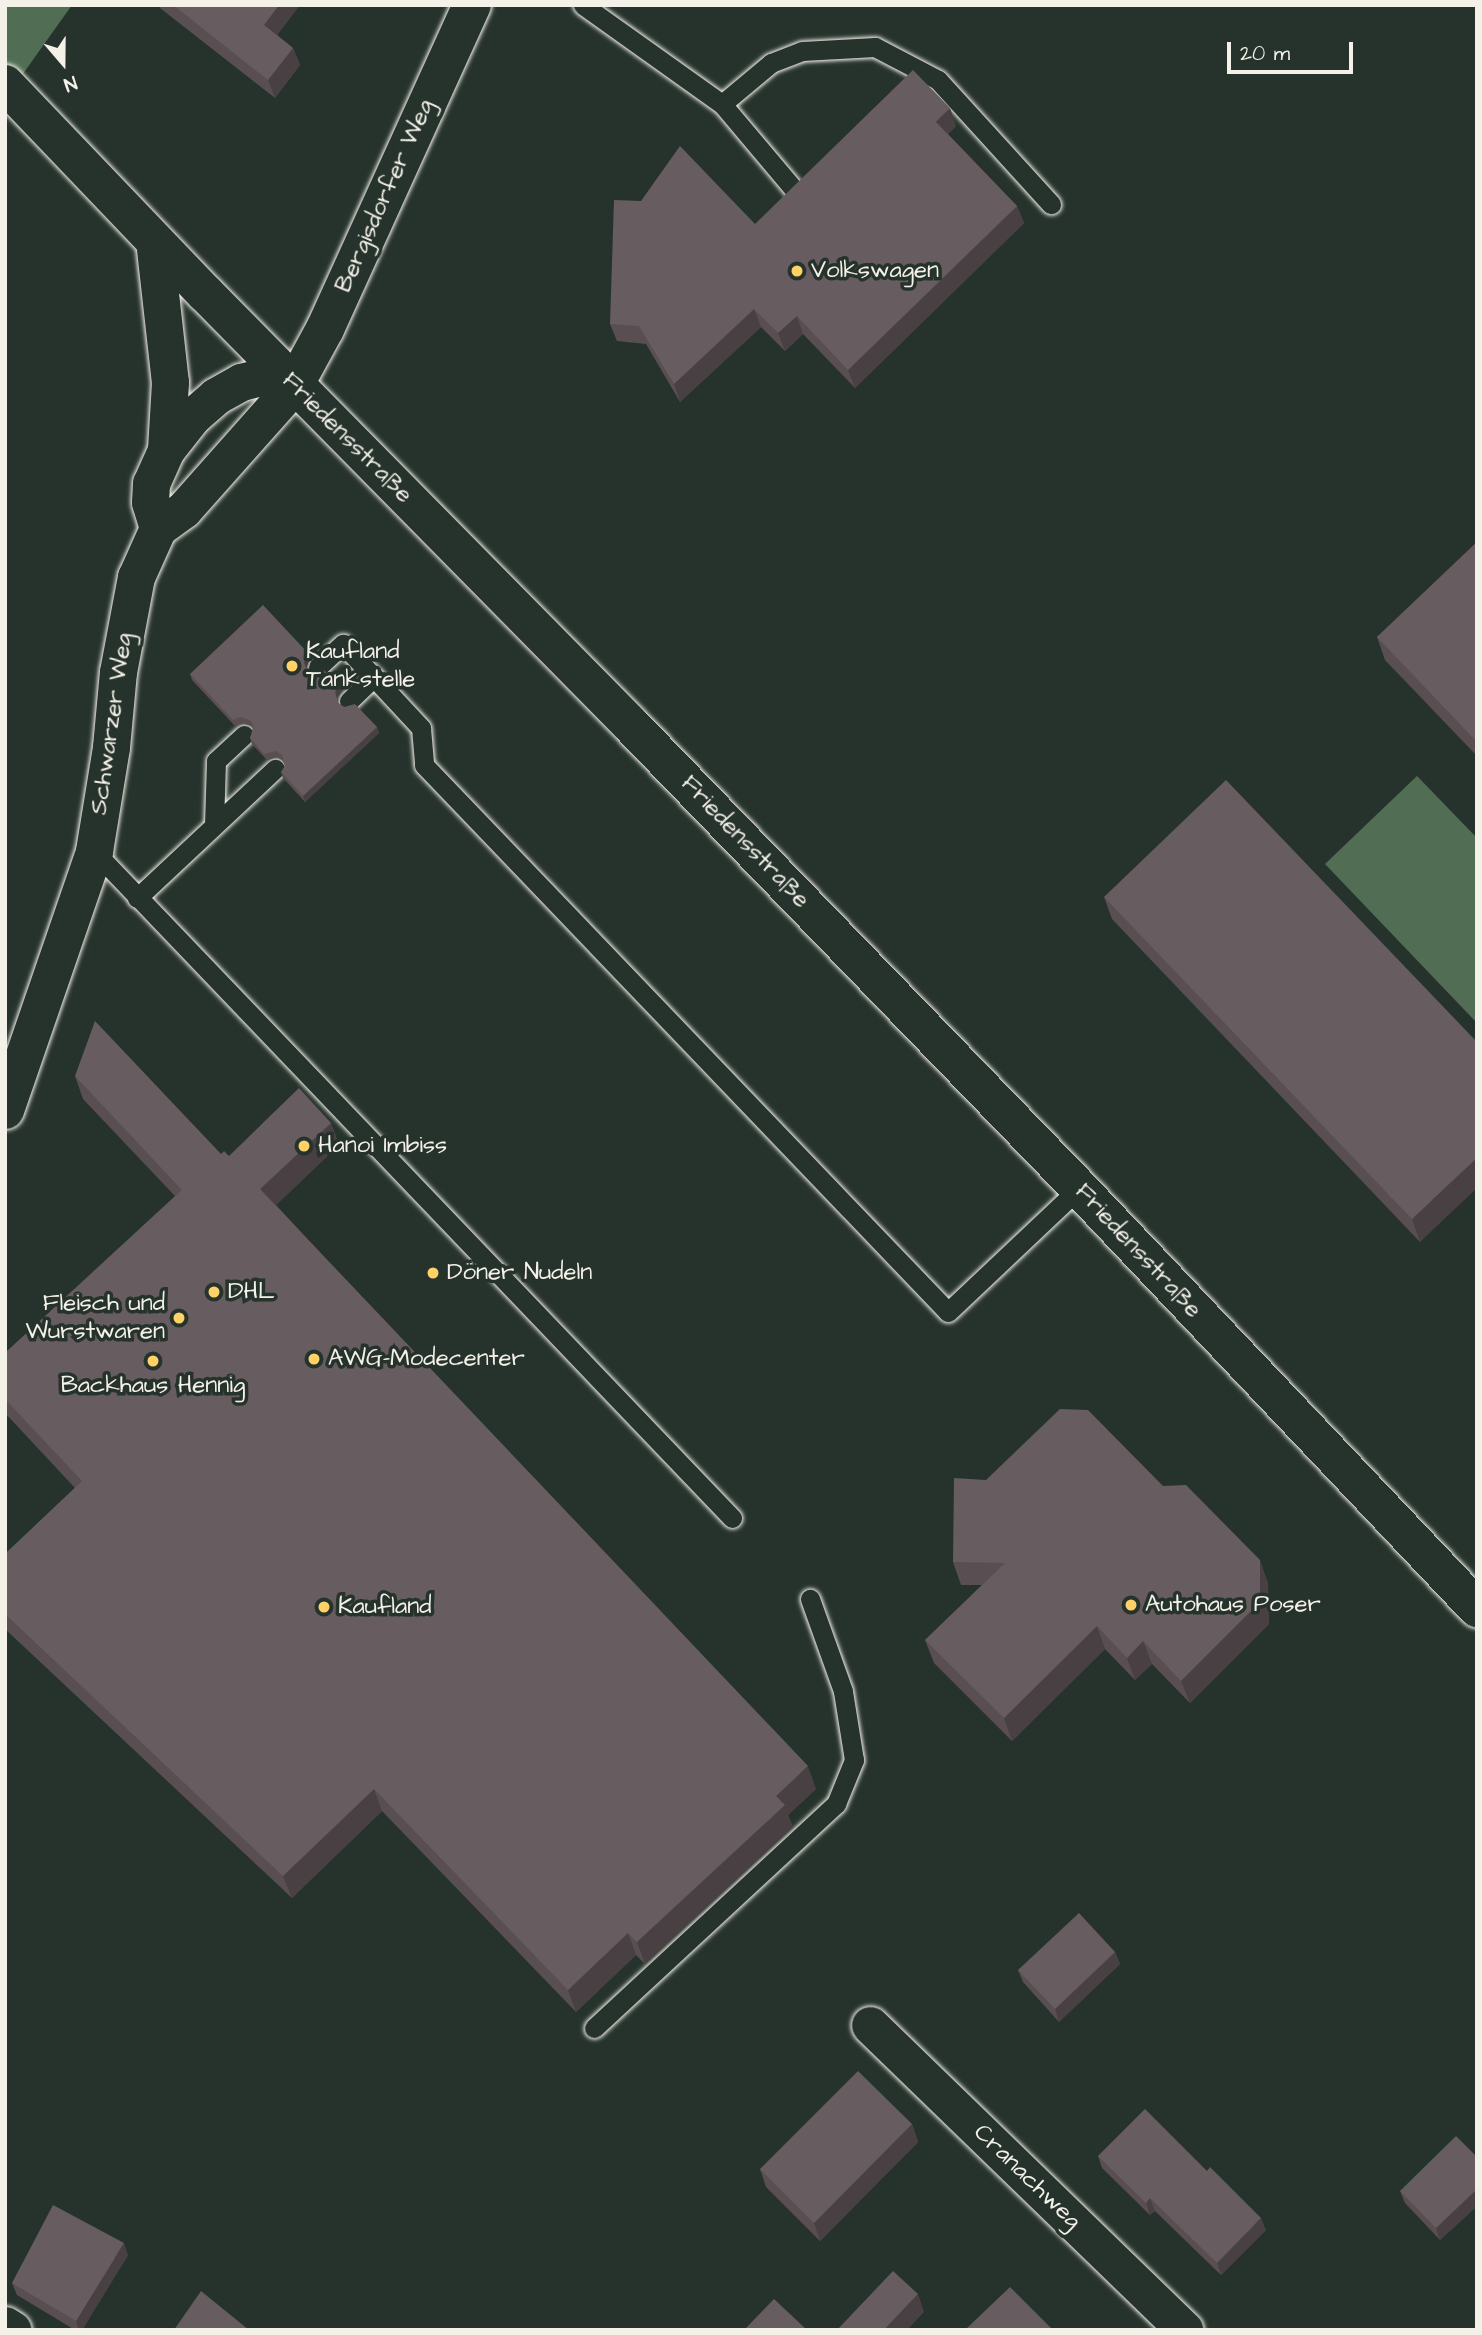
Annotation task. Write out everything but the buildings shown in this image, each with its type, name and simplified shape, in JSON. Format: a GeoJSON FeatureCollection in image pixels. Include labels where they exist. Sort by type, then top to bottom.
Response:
{"type":"FeatureCollection","features":[{"type":"Feature","properties":{"kind":"street","name":"Bergisdorfer Weg"},"geometry":{"type":"LineString","coordinates":[[295,384],[325,329],[472,5]]}},
{"type":"Feature","properties":{"kind":"street","name":"Friedensstraße"},"geometry":{"type":"LineString","coordinates":[[5,84],[1079,1188],[1477,1608]]}},
{"type":"Feature","properties":{"kind":"street"},"geometry":{"type":"LineString","coordinates":[[154,240],[170,382],[166,450]]}},
{"type":"Feature","properties":{"kind":"street"},"geometry":{"type":"LineString","coordinates":[[158,528],[150,502],[151,483],[166,450],[192,417],[216,396],[241,382],[265,376],[295,384]]}},
{"type":"Feature","properties":{"kind":"street","name":"Schwarzer Weg"},"geometry":{"type":"LineString","coordinates":[[5,1110],[94,851],[111,747],[118,672],[136,577],[158,528],[184,509],[295,384]]}},
{"type":"Feature","properties":{"kind":"street","name":"Cranachweg"},"geometry":{"type":"LineString","coordinates":[[870,2025],[1185,2330]]}},
{"type":"Feature","properties":{"kind":"street"},"geometry":{"type":"LineString","coordinates":[[5,2325],[13,2330]]}},
{"type":"Feature","properties":{"kind":"lane"},"geometry":{"type":"LineString","coordinates":[[583,5],[722,104],[796,192]]}},
{"type":"Feature","properties":{"kind":"lane"},"geometry":{"type":"LineString","coordinates":[[722,104],[771,63],[802,51],[875,47],[938,80],[1051,204]]}},
{"type":"Feature","properties":{"kind":"lane"},"geometry":{"type":"LineString","coordinates":[[318,667],[343,644],[421,728],[424,765],[948,1312],[1079,1188]]}},
{"type":"Feature","properties":{"kind":"lane"},"geometry":{"type":"LineString","coordinates":[[349,701],[374,677]]}},
{"type":"Feature","properties":{"kind":"lane"},"geometry":{"type":"LineString","coordinates":[[214,825],[216,761],[244,735]]}},
{"type":"Feature","properties":{"kind":"lane"},"geometry":{"type":"LineString","coordinates":[[137,898],[275,769]]}},
{"type":"Feature","properties":{"kind":"lane"},"geometry":{"type":"LineString","coordinates":[[94,851],[732,1518]]}},
{"type":"Feature","properties":{"kind":"lane"},"geometry":{"type":"LineString","coordinates":[[594,2028],[836,1804],[854,1760],[843,1691],[810,1599]]}},
{"type":"Feature","properties":{"kind":"green space"},"geometry":{"type":"Polygon","coordinates":[[[5,5],[72,5],[5,99],[5,5]]]}},
{"type":"Feature","properties":{"kind":"green space"},"geometry":{"type":"Polygon","coordinates":[[[1417,776],[1477,838],[1477,1023],[1325,864],[1417,776]]]}},
{"type":"Feature","properties":{"kind":"place","name":"Volkswagen"},"geometry":{"type":"Point","coordinates":[797,271]}},
{"type":"Feature","properties":{"kind":"place","name":"Kaufland Tankstelle"},"geometry":{"type":"Point","coordinates":[292,666]}},
{"type":"Feature","properties":{"kind":"place","name":"Hanoi Imbiss"},"geometry":{"type":"Point","coordinates":[304,1146]}},
{"type":"Feature","properties":{"kind":"place","name":"Döner Nudeln"},"geometry":{"type":"Point","coordinates":[433,1273]}},
{"type":"Feature","properties":{"kind":"place","name":"DHL"},"geometry":{"type":"Point","coordinates":[214,1292]}},
{"type":"Feature","properties":{"kind":"place","name":"Fleisch und Wurstwaren"},"geometry":{"type":"Point","coordinates":[179,1318]}},
{"type":"Feature","properties":{"kind":"place","name":"AWG-Modecenter"},"geometry":{"type":"Point","coordinates":[314,1359]}},
{"type":"Feature","properties":{"kind":"place","name":"Backhaus Hennig"},"geometry":{"type":"Point","coordinates":[153,1361]}},
{"type":"Feature","properties":{"kind":"place","name":"Autohaus Poser"},"geometry":{"type":"Point","coordinates":[1131,1605]}},
{"type":"Feature","properties":{"kind":"place","name":"Kaufland"},"geometry":{"type":"Point","coordinates":[324,1607]}}]}
